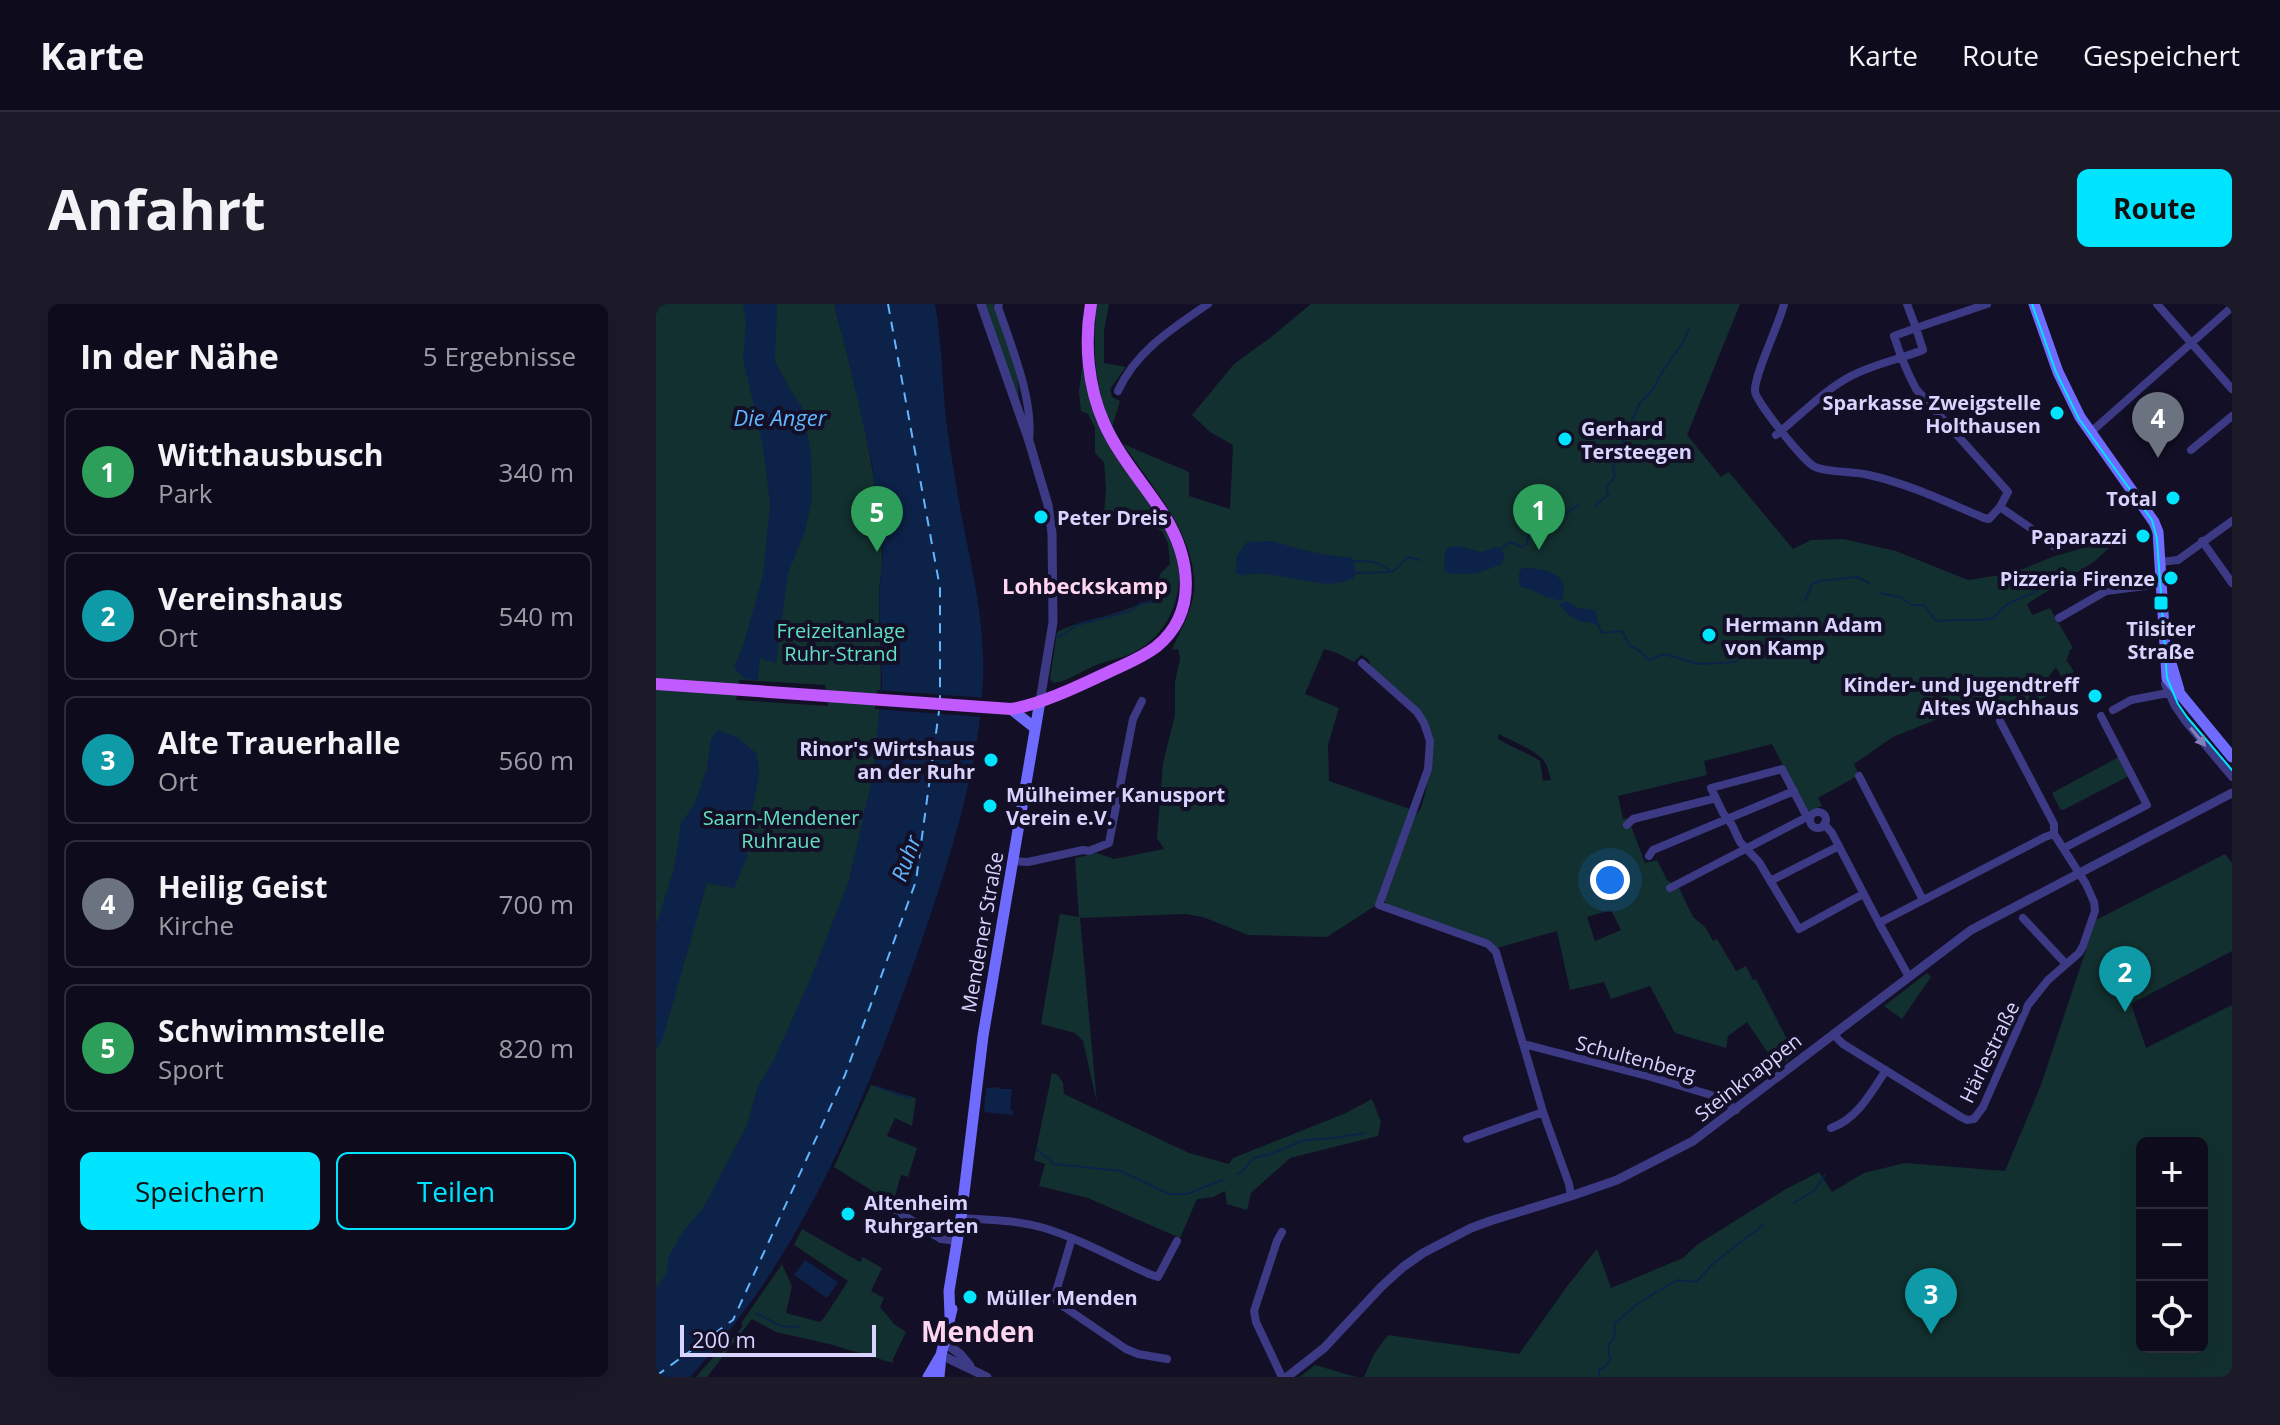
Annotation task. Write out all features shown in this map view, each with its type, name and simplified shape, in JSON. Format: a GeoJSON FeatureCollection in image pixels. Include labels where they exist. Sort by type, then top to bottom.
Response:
{"type":"FeatureCollection","features":[{"type":"Feature","properties":{"kind":"main road"},"geometry":{"type":"LineString","coordinates":[[656,684],[1009,709],[1040,701],[1129,663],[1156,646],[1176,624],[1186,597],[1185,563],[1174,532],[1104,423],[1095,398],[1089,358],[1091,304]]}},
{"type":"Feature","properties":{"kind":"main road"},"geometry":{"type":"LineString","coordinates":[[2034,304],[2063,383],[2091,432],[2150,512],[2158,532],[2167,678],[2174,692],[2232,757]]}},
{"type":"Feature","properties":{"kind":"main road"},"geometry":{"type":"LineString","coordinates":[[2165,647],[2174,692]]}},
{"type":"Feature","properties":{"kind":"main road","name":"Mendener Straße"},"geometry":{"type":"LineString","coordinates":[[939,1377],[950,1315],[949,1291],[983,1036],[1040,701]]}},
{"type":"Feature","properties":{"kind":"main road"},"geometry":{"type":"LineString","coordinates":[[1009,709],[1035,728]]}},
{"type":"Feature","properties":{"kind":"main road","name":"Mendener Straße"},"geometry":{"type":"LineString","coordinates":[[928,1377],[943,1349]]}},
{"type":"Feature","properties":{"kind":"street","name":"Mendener Straße"},"geometry":{"type":"LineString","coordinates":[[981,304],[1048,505],[1052,533],[1052,629],[1040,701]]}},
{"type":"Feature","properties":{"kind":"street","name":"Mendener Straße"},"geometry":{"type":"LineString","coordinates":[[999,304],[1018,366],[1030,427],[1029,441]]}},
{"type":"Feature","properties":{"kind":"street"},"geometry":{"type":"LineString","coordinates":[[1118,391],[1125,375],[1147,350],[1208,304]]}},
{"type":"Feature","properties":{"kind":"street"},"geometry":{"type":"LineString","coordinates":[[1784,304],[1755,388],[1758,402],[1779,433],[1816,467],[1868,474],[1909,486],[1989,519],[2008,492],[1916,389],[1894,336],[1987,304]]}},
{"type":"Feature","properties":{"kind":"street"},"geometry":{"type":"LineString","coordinates":[[1779,433],[1850,376],[1923,350],[1907,304]]}},
{"type":"Feature","properties":{"kind":"street"},"geometry":{"type":"LineString","coordinates":[[2157,304],[2232,389]]}},
{"type":"Feature","properties":{"kind":"street"},"geometry":{"type":"LineString","coordinates":[[2091,432],[2232,307]]}},
{"type":"Feature","properties":{"kind":"street"},"geometry":{"type":"LineString","coordinates":[[2191,450],[2232,416]]}},
{"type":"Feature","properties":{"kind":"street"},"geometry":{"type":"LineString","coordinates":[[2000,507],[2057,549]]}},
{"type":"Feature","properties":{"kind":"street"},"geometry":{"type":"LineString","coordinates":[[2160,562],[2178,560],[2232,521]]}},
{"type":"Feature","properties":{"kind":"street"},"geometry":{"type":"LineString","coordinates":[[2202,541],[2232,583]]}},
{"type":"Feature","properties":{"kind":"street"},"geometry":{"type":"LineString","coordinates":[[2059,618],[2106,591],[2161,584]]}},
{"type":"Feature","properties":{"kind":"street"},"geometry":{"type":"LineString","coordinates":[[1362,663],[1417,712],[1430,741],[1428,769],[1379,905],[1488,944],[1496,952],[1571,1196]]}},
{"type":"Feature","properties":{"kind":"street"},"geometry":{"type":"LineString","coordinates":[[2113,710],[2131,700],[2174,692],[2186,722],[2232,777]]}},
{"type":"Feature","properties":{"kind":"street"},"geometry":{"type":"LineString","coordinates":[[1012,861],[1028,862],[1089,851],[1109,843],[1133,719],[1142,701]]}},
{"type":"Feature","properties":{"kind":"street"},"geometry":{"type":"LineString","coordinates":[[2064,848],[2147,805],[2101,716]]}},
{"type":"Feature","properties":{"kind":"street","name":"Härlestraße"},"geometry":{"type":"LineString","coordinates":[[1886,1070],[1961,1117],[1974,1119],[1983,1107],[2028,1005],[2048,980],[2083,946],[2095,911],[2090,893],[2054,834],[2054,824],[2000,721]]}},
{"type":"Feature","properties":{"kind":"street"},"geometry":{"type":"LineString","coordinates":[[1808,818],[1782,769],[1711,788],[1740,842],[1759,862],[1799,929],[1863,894]]}},
{"type":"Feature","properties":{"kind":"street"},"geometry":{"type":"LineString","coordinates":[[1859,776],[1923,900]]}},
{"type":"Feature","properties":{"kind":"street"},"geometry":{"type":"LineString","coordinates":[[1649,856],[1653,850],[1794,791]]}},
{"type":"Feature","properties":{"kind":"street","name":"Steinknappen"},"geometry":{"type":"LineString","coordinates":[[1285,1377],[1324,1348],[1381,1287],[1423,1253],[1490,1221],[1617,1180],[1693,1141],[1980,924],[2232,793]]}},
{"type":"Feature","properties":{"kind":"street"},"geometry":{"type":"LineString","coordinates":[[1627,825],[1633,819],[1716,798]]}},
{"type":"Feature","properties":{"kind":"street"},"geometry":{"type":"LineString","coordinates":[[1670,888],[1814,813],[1821,813],[1825,818],[1824,824],[1832,833],[1909,977]]}},
{"type":"Feature","properties":{"kind":"street"},"geometry":{"type":"LineString","coordinates":[[1879,923],[2054,834]]}},
{"type":"Feature","properties":{"kind":"street"},"geometry":{"type":"LineString","coordinates":[[1770,881],[1839,846]]}},
{"type":"Feature","properties":{"kind":"street"},"geometry":{"type":"LineString","coordinates":[[2023,918],[2066,964]]}},
{"type":"Feature","properties":{"kind":"street"},"geometry":{"type":"LineString","coordinates":[[1831,1128],[1843,1124],[1855,1112],[1886,1070],[1843,1044],[1833,1034]]}},
{"type":"Feature","properties":{"kind":"street","name":"Schultenberg"},"geometry":{"type":"LineString","coordinates":[[1524,1044],[1721,1098],[1736,1110]]}},
{"type":"Feature","properties":{"kind":"street"},"geometry":{"type":"LineString","coordinates":[[1467,1139],[1543,1112]]}},
{"type":"Feature","properties":{"kind":"street"},"geometry":{"type":"LineString","coordinates":[[889,1206],[941,1239],[958,1241]]}},
{"type":"Feature","properties":{"kind":"street"},"geometry":{"type":"LineString","coordinates":[[961,1218],[1042,1227],[1158,1277],[1177,1241]]}},
{"type":"Feature","properties":{"kind":"street"},"geometry":{"type":"LineString","coordinates":[[1282,1232],[1254,1311],[1256,1322],[1285,1377]]}},
{"type":"Feature","properties":{"kind":"street"},"geometry":{"type":"LineString","coordinates":[[1072,1238],[1055,1295],[1057,1302],[1126,1349],[1167,1359]]}},
{"type":"Feature","properties":{"kind":"street"},"geometry":{"type":"LineString","coordinates":[[943,1349],[960,1354],[972,1369],[987,1377]]}},
{"type":"Feature","properties":{"kind":"green space","name":"Saarn-Mendener Ruhraue"},"geometry":{"type":"Polygon","coordinates":[[[656,304],[834,304],[864,426],[879,520],[882,557],[879,710],[940,715],[656,1343],[656,304]],[[739,680],[736,700],[828,706],[825,685],[739,680]]]}},
{"type":"Feature","properties":{"kind":"green space"},"geometry":{"type":"Polygon","coordinates":[[[985,304],[993,304],[1010,352],[1017,377],[1018,400],[985,304]]]}},
{"type":"Feature","properties":{"kind":"green space"},"geometry":{"type":"Polygon","coordinates":[[[1097,304],[1109,304],[1104,330],[1104,363],[1126,367],[1110,389],[1112,397],[1120,401],[1112,427],[1101,397],[1096,367],[1097,304]]]}},
{"type":"Feature","properties":{"kind":"green space"},"geometry":{"type":"Polygon","coordinates":[[[1311,304],[1740,304],[1687,435],[1721,477],[1729,472],[1793,549],[1811,540],[1843,539],[1896,551],[1968,580],[2013,573],[2125,533],[2095,561],[2027,604],[2032,615],[2050,608],[2073,648],[2066,662],[2074,672],[2062,678],[2056,667],[2046,680],[2053,693],[2004,718],[2000,711],[1992,715],[1979,704],[1968,703],[1950,708],[1952,713],[1893,737],[1854,764],[1859,775],[1818,798],[1822,806],[1807,812],[1772,744],[1704,761],[1707,775],[1618,796],[1623,819],[1628,818],[1645,863],[1657,860],[1667,880],[1679,888],[1693,917],[1705,927],[1713,941],[1717,939],[1736,971],[1746,966],[1753,980],[1756,979],[1795,1055],[1778,1068],[1747,1022],[1728,1036],[1726,1048],[1675,1033],[1650,986],[1611,999],[1604,982],[1570,990],[1557,931],[1497,948],[1491,941],[1388,907],[1384,900],[1427,786],[1428,725],[1372,668],[1368,659],[1361,655],[1354,662],[1324,649],[1305,694],[1339,708],[1328,745],[1329,781],[1410,809],[1378,904],[1327,937],[1248,935],[1203,917],[1185,914],[1080,918],[1097,1103],[1083,1041],[1075,1033],[1041,1024],[1060,914],[1079,917],[1075,858],[1097,853],[1114,859],[1164,849],[1157,838],[1163,763],[1175,715],[1175,682],[1180,659],[1178,649],[1172,650],[1191,605],[1194,578],[1190,557],[1173,516],[1123,444],[1189,472],[1189,496],[1230,509],[1233,445],[1210,432],[1192,415],[1234,364],[1311,304]],[[1499,734],[1498,739],[1540,761],[1543,781],[1551,780],[1541,758],[1499,734]],[[1611,910],[1587,917],[1595,941],[1621,930],[1611,910]]]}},
{"type":"Feature","properties":{"kind":"green space"},"geometry":{"type":"Polygon","coordinates":[[[1083,362],[1102,433],[1170,536],[1179,572],[1178,590],[1166,623],[1140,649],[1054,683],[1050,679],[1057,632],[1155,600],[1160,574],[1170,564],[1168,543],[1162,531],[1104,513],[1104,462],[1095,453],[1095,428],[1088,414],[1081,411],[1079,391],[1083,362]]]}},
{"type":"Feature","properties":{"kind":"green space"},"geometry":{"type":"Polygon","coordinates":[[[2119,757],[2129,776],[2060,809],[2052,793],[2119,757]]]}},
{"type":"Feature","properties":{"kind":"green space"},"geometry":{"type":"Polygon","coordinates":[[[2225,854],[2232,863],[2232,951],[2131,1004],[2146,1048],[2232,1005],[2232,1377],[1364,1377],[1374,1354],[1388,1335],[1519,1354],[1597,1249],[1611,1288],[1683,1258],[1698,1244],[1819,1172],[1832,1192],[1864,1173],[1905,1163],[2005,1171],[2041,1085],[2096,920],[2225,854]]]}},
{"type":"Feature","properties":{"kind":"green space"},"geometry":{"type":"Polygon","coordinates":[[[1927,973],[1931,977],[1902,1019],[1884,1006],[1927,973]]]}},
{"type":"Feature","properties":{"kind":"green space"},"geometry":{"type":"Polygon","coordinates":[[[1052,1073],[1058,1075],[1063,1083],[1064,1094],[1189,1153],[1229,1164],[1233,1158],[1346,1113],[1372,1099],[1381,1122],[1378,1136],[1290,1158],[1251,1193],[1247,1210],[1227,1204],[1225,1191],[1213,1197],[1197,1199],[1180,1238],[1088,1198],[1039,1186],[1045,1164],[1034,1160],[1052,1073]]]}},
{"type":"Feature","properties":{"kind":"green space"},"geometry":{"type":"Polygon","coordinates":[[[871,1085],[916,1098],[912,1126],[895,1118],[887,1136],[917,1148],[908,1177],[901,1175],[893,1204],[834,1167],[871,1085]]]}},
{"type":"Feature","properties":{"kind":"green space"},"geometry":{"type":"Polygon","coordinates":[[[802,1229],[860,1262],[863,1257],[882,1268],[871,1291],[884,1298],[880,1307],[894,1324],[906,1332],[893,1363],[776,1332],[752,1319],[707,1377],[696,1377],[742,1327],[742,1322],[782,1264],[792,1286],[786,1313],[820,1322],[824,1318],[848,1281],[794,1245],[802,1229]]]}},
{"type":"Feature","properties":{"kind":"green space"},"geometry":{"type":"Polygon","coordinates":[[[1315,1365],[1356,1377],[1300,1377],[1315,1365]]]}},
{"type":"Feature","properties":{"kind":"water","name":"Die Anger"},"geometry":{"type":"Polygon","coordinates":[[[743,304],[777,304],[775,361],[802,407],[811,453],[812,500],[804,534],[788,573],[776,663],[760,658],[758,680],[744,679],[734,667],[763,575],[770,504],[763,447],[743,358],[746,325],[743,304]]]}},
{"type":"Feature","properties":{"kind":"water","name":"Ruhr"},"geometry":{"type":"Polygon","coordinates":[[[834,304],[935,304],[949,438],[981,627],[983,680],[976,747],[951,851],[919,949],[876,1064],[826,1175],[798,1229],[730,1330],[690,1377],[656,1377],[656,1288],[667,1273],[668,1258],[682,1233],[703,1208],[747,1125],[758,1086],[774,1059],[810,980],[849,880],[873,774],[882,683],[879,596],[883,553],[872,464],[834,304]]]}},
{"type":"Feature","properties":{"kind":"water"},"geometry":{"type":"Polygon","coordinates":[[[1273,541],[1312,552],[1352,557],[1356,573],[1354,578],[1326,583],[1270,574],[1241,576],[1236,572],[1236,557],[1247,542],[1273,541]]]}},
{"type":"Feature","properties":{"kind":"water"},"geometry":{"type":"Polygon","coordinates":[[[1458,546],[1482,552],[1496,547],[1505,555],[1502,564],[1475,574],[1450,574],[1444,569],[1444,557],[1448,547],[1458,546]]]}},
{"type":"Feature","properties":{"kind":"water"},"geometry":{"type":"Polygon","coordinates":[[[1522,568],[1547,571],[1558,577],[1564,587],[1563,601],[1519,586],[1522,568]]]}},
{"type":"Feature","properties":{"kind":"water"},"geometry":{"type":"Polygon","coordinates":[[[1566,601],[1578,608],[1595,610],[1599,626],[1580,621],[1569,614],[1559,605],[1566,601]]]}},
{"type":"Feature","properties":{"kind":"water"},"geometry":{"type":"Polygon","coordinates":[[[718,730],[737,737],[757,754],[759,775],[747,857],[734,888],[707,883],[663,1038],[656,1049],[656,925],[674,869],[681,823],[694,805],[707,768],[711,739],[718,730]]]}},
{"type":"Feature","properties":{"kind":"water"},"geometry":{"type":"Polygon","coordinates":[[[986,1088],[1012,1089],[1012,1115],[984,1112],[986,1088]]]}},
{"type":"Feature","properties":{"kind":"water"},"geometry":{"type":"Polygon","coordinates":[[[805,1260],[838,1282],[827,1298],[794,1275],[805,1260]]]}},
{"type":"Feature","properties":{"kind":"pier"},"geometry":{"type":"Polygon","coordinates":[[[877,690],[986,698],[984,717],[875,709],[877,690]]]}},
{"type":"Feature","properties":{"kind":"waterway"},"geometry":{"type":"LineString","coordinates":[[1594,506],[1608,495],[1606,487],[1615,477],[1613,465],[1639,404],[1653,389],[1689,329]]}},
{"type":"Feature","properties":{"kind":"waterway"},"geometry":{"type":"LineString","coordinates":[[1538,532],[1548,525],[1552,526],[1560,520],[1561,514],[1579,504]]}},
{"type":"Feature","properties":{"kind":"waterway"},"geometry":{"type":"LineString","coordinates":[[1501,549],[1510,542],[1521,547],[1527,544],[1531,534]]}},
{"type":"Feature","properties":{"kind":"waterway"},"geometry":{"type":"LineString","coordinates":[[1356,573],[1391,572],[1408,557],[1420,560]]}},
{"type":"Feature","properties":{"kind":"waterway"},"geometry":{"type":"LineString","coordinates":[[1352,561],[1377,563],[1390,571]]}},
{"type":"Feature","properties":{"kind":"waterway"},"geometry":{"type":"LineString","coordinates":[[1805,601],[1812,584],[1820,581],[1857,577],[1869,583]]}},
{"type":"Feature","properties":{"kind":"waterway"},"geometry":{"type":"LineString","coordinates":[[1880,593],[1900,597],[1912,605],[1924,605],[1936,621],[1994,618],[2010,603],[2040,589]]}},
{"type":"Feature","properties":{"kind":"waterway"},"geometry":{"type":"LineString","coordinates":[[1056,636],[1060,637],[1077,625],[1156,601]]}},
{"type":"Feature","properties":{"kind":"waterway"},"geometry":{"type":"LineString","coordinates":[[1599,626],[1601,632],[1623,632],[1629,645],[1650,660],[1664,654],[1699,664],[1735,662],[1750,651],[1788,638],[1796,629],[1798,615]]}},
{"type":"Feature","properties":{"kind":"waterway"},"geometry":{"type":"LineString","coordinates":[[877,1087],[910,1098]]}},
{"type":"Feature","properties":{"kind":"waterway"},"geometry":{"type":"LineString","coordinates":[[1237,1174],[1253,1158],[1304,1140],[1365,1133]]}},
{"type":"Feature","properties":{"kind":"waterway"},"geometry":{"type":"LineString","coordinates":[[1038,1150],[1054,1164],[1121,1171],[1169,1194],[1187,1194],[1222,1180]]}},
{"type":"Feature","properties":{"kind":"waterway"},"geometry":{"type":"LineString","coordinates":[[1794,1203],[1815,1190],[1825,1175]]}},
{"type":"Feature","properties":{"kind":"waterway"},"geometry":{"type":"LineString","coordinates":[[1599,1377],[1599,1370],[1611,1359],[1609,1344],[1614,1339],[1615,1323],[1640,1302],[1677,1280],[1696,1282],[1715,1262],[1763,1225]]}},
{"type":"Feature","properties":{"kind":"waterway"},"geometry":{"type":"LineString","coordinates":[[756,1313],[781,1326],[798,1327]]}},
{"type":"Feature","properties":{"kind":"ferry route"},"geometry":{"type":"LineString","coordinates":[[888,304],[940,588],[940,701]]}},
{"type":"Feature","properties":{"kind":"ferry route"},"geometry":{"type":"LineString","coordinates":[[656,1376],[733,1320],[845,1075],[916,881],[939,711]]}},
{"type":"Feature","properties":{"kind":"tram line"},"geometry":{"type":"LineString","coordinates":[[2032,304],[2056,372],[2079,419],[2152,520],[2157,539],[2167,678],[2187,717],[2232,770]]}},
{"type":"Feature","properties":{"kind":"place","name":"Sparkasse Zweigstelle Holthausen"},"geometry":{"type":"Point","coordinates":[2057,413]}},
{"type":"Feature","properties":{"kind":"place","name":"Gerhard Tersteegen"},"geometry":{"type":"Point","coordinates":[1565,439]}},
{"type":"Feature","properties":{"kind":"place","name":"Heilig Geist"},"geometry":{"type":"Point","coordinates":[2158,458]}},
{"type":"Feature","properties":{"kind":"place","name":"Total"},"geometry":{"type":"Point","coordinates":[2173,498]}},
{"type":"Feature","properties":{"kind":"place","name":"Peter Dreis"},"geometry":{"type":"Point","coordinates":[1041,517]}},
{"type":"Feature","properties":{"kind":"place","name":"Paparazzi"},"geometry":{"type":"Point","coordinates":[2143,536]}},
{"type":"Feature","properties":{"kind":"place","name":"Witthausbusch"},"geometry":{"type":"Point","coordinates":[1539,550]}},
{"type":"Feature","properties":{"kind":"place","name":"Schwimmstelle"},"geometry":{"type":"Point","coordinates":[877,552]}},
{"type":"Feature","properties":{"kind":"place","name":"Pizzeria Firenze"},"geometry":{"type":"Point","coordinates":[2171,578]}},
{"type":"Feature","properties":{"kind":"place","name":"Tilsiter Straße"},"geometry":{"type":"Point","coordinates":[2161,603]}},
{"type":"Feature","properties":{"kind":"place","name":"Hermann Adam von Kamp"},"geometry":{"type":"Point","coordinates":[1709,635]}},
{"type":"Feature","properties":{"kind":"place","name":"Kinder- und Jugendtreff Altes Wachhaus"},"geometry":{"type":"Point","coordinates":[2095,696]}},
{"type":"Feature","properties":{"kind":"place","name":"Rinor's Wirtshaus an der Ruhr"},"geometry":{"type":"Point","coordinates":[991,760]}},
{"type":"Feature","properties":{"kind":"place","name":"Mülheimer Kanusport Verein e.V."},"geometry":{"type":"Point","coordinates":[990,806]}},
{"type":"Feature","properties":{"kind":"place","name":"Vereinshaus"},"geometry":{"type":"Point","coordinates":[2125,1012]}},
{"type":"Feature","properties":{"kind":"place","name":"Altenheim Ruhrgarten"},"geometry":{"type":"Point","coordinates":[848,1214]}},
{"type":"Feature","properties":{"kind":"place","name":"Müller Menden"},"geometry":{"type":"Point","coordinates":[970,1297]}},
{"type":"Feature","properties":{"kind":"place","name":"Alte Trauerhalle"},"geometry":{"type":"Point","coordinates":[1931,1334]}},
{"type":"Feature","properties":{"kind":"district","name":"Lohbeckskamp"},"geometry":{"type":"Point","coordinates":[1085,585]}},
{"type":"Feature","properties":{"kind":"district","name":"Menden"},"geometry":{"type":"Point","coordinates":[978,1331]}},
{"type":"Feature","properties":{"kind":"park label","name":"Freizeitanlage Ruhr-Strand"},"geometry":{"type":"Point","coordinates":[841,642]}}]}
